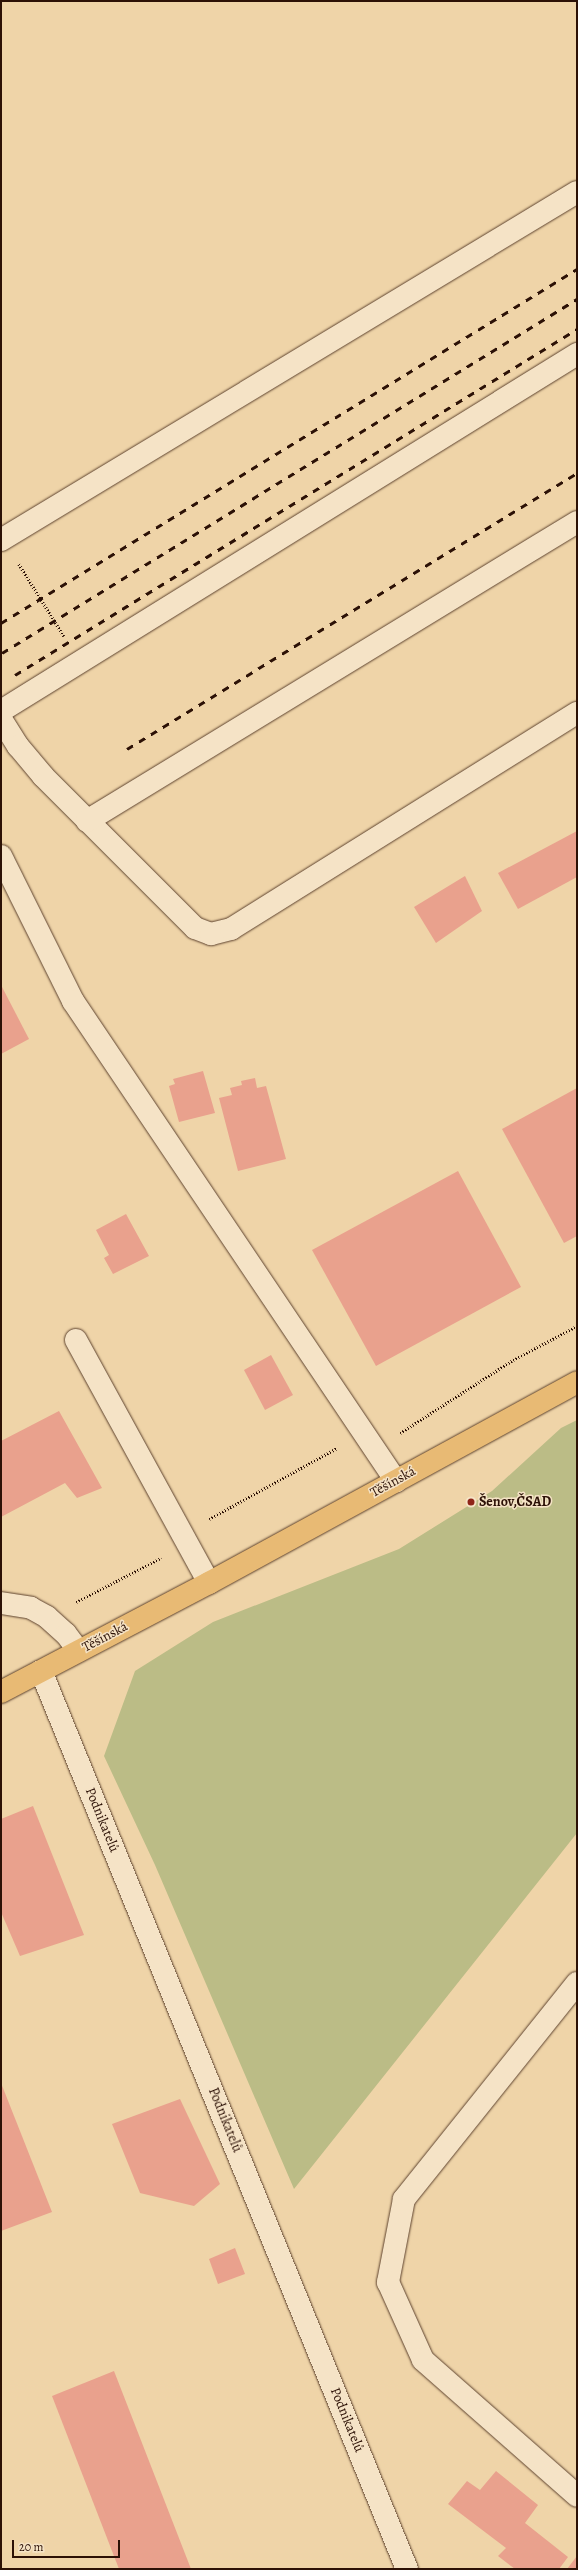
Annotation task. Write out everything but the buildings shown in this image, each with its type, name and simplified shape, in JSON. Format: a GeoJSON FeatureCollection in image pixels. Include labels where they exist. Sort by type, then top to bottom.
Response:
{"type":"FeatureCollection","features":[{"type":"Feature","properties":{"kind":"main road","name":"Těšínská"},"geometry":{"type":"LineString","coordinates":[[1,1692],[209,1583],[577,1382]]}},
{"type":"Feature","properties":{"kind":"street"},"geometry":{"type":"LineString","coordinates":[[2,539],[577,192]]}},
{"type":"Feature","properties":{"kind":"street"},"geometry":{"type":"LineString","coordinates":[[1,712],[577,354]]}},
{"type":"Feature","properties":{"kind":"street"},"geometry":{"type":"LineString","coordinates":[[87,821],[577,522]]}},
{"type":"Feature","properties":{"kind":"street"},"geometry":{"type":"LineString","coordinates":[[1,719],[18,746],[43,776],[196,928],[211,934],[231,929],[577,712]]}},
{"type":"Feature","properties":{"kind":"street"},"geometry":{"type":"LineString","coordinates":[[1,856],[73,1001],[396,1481]]}},
{"type":"Feature","properties":{"kind":"street"},"geometry":{"type":"LineString","coordinates":[[76,1340],[209,1583]]}},
{"type":"Feature","properties":{"kind":"street"},"geometry":{"type":"LineString","coordinates":[[1,1603],[31,1608],[47,1617],[66,1634],[79,1651]]}},
{"type":"Feature","properties":{"kind":"street","name":"Podnikatelů"},"geometry":{"type":"LineString","coordinates":[[41,1671],[407,2569]]}},
{"type":"Feature","properties":{"kind":"street"},"geometry":{"type":"LineString","coordinates":[[577,1983],[404,2199],[388,2282],[423,2360],[577,2496]]}},
{"type":"Feature","properties":{"kind":"path"},"geometry":{"type":"LineString","coordinates":[[2,539],[80,662]]}},
{"type":"Feature","properties":{"kind":"path"},"geometry":{"type":"LineString","coordinates":[[47,1617],[185,1539],[368,1440],[411,1427],[513,1360],[577,1326]]}},
{"type":"Feature","properties":{"kind":"green space"},"geometry":{"type":"Polygon","coordinates":[[[577,1420],[577,1833],[294,2189],[155,1865],[104,1756],[135,1671],[213,1622],[399,1549],[492,1491],[561,1428],[577,1420]]]}},
{"type":"Feature","properties":{"kind":"railway"},"geometry":{"type":"LineString","coordinates":[[1,623],[577,269]]}},
{"type":"Feature","properties":{"kind":"railway"},"geometry":{"type":"LineString","coordinates":[[2,653],[577,299]]}},
{"type":"Feature","properties":{"kind":"railway"},"geometry":{"type":"LineString","coordinates":[[15,675],[577,329]]}},
{"type":"Feature","properties":{"kind":"railway"},"geometry":{"type":"LineString","coordinates":[[127,749],[577,473]]}},
{"type":"Feature","properties":{"kind":"place","name":"Šenov,ČSAD"},"geometry":{"type":"Point","coordinates":[471,1502]}}]}
